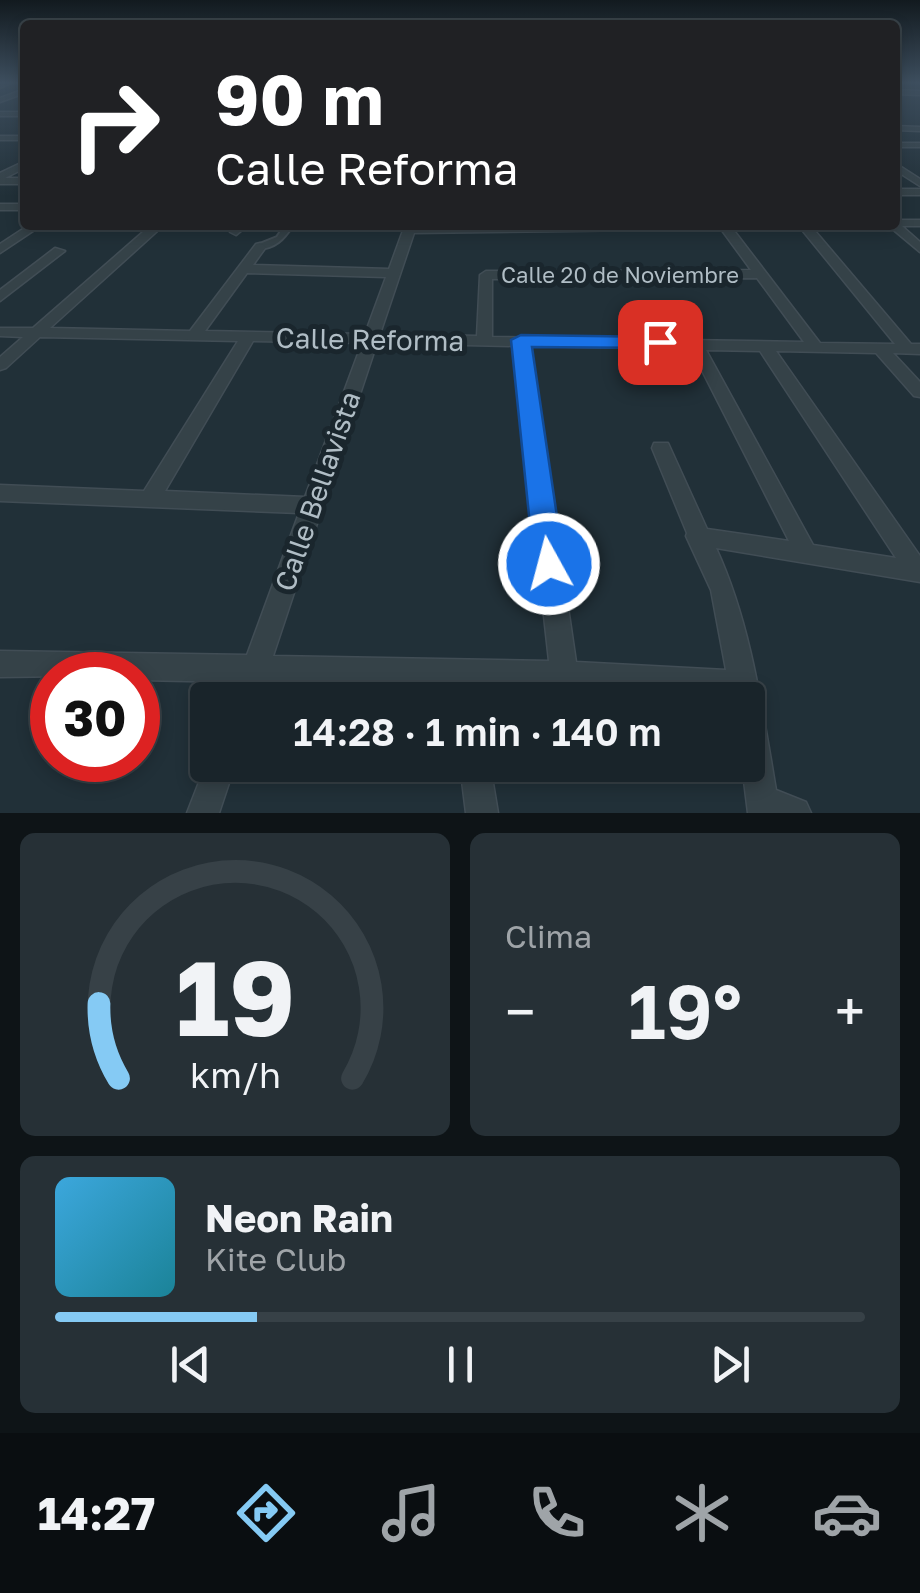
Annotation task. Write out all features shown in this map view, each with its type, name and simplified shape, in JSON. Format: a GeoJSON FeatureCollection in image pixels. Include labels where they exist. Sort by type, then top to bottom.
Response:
{"type":"FeatureCollection","features":[{"type":"Feature","properties":{"kind":"street"},"geometry":{"type":"LineString","coordinates":[[0,207],[20,207]]}},
{"type":"Feature","properties":{"kind":"street"},"geometry":{"type":"LineString","coordinates":[[0,216],[20,207]]}},
{"type":"Feature","properties":{"kind":"street"},"geometry":{"type":"LineString","coordinates":[[900,229],[920,248]]}},
{"type":"Feature","properties":{"kind":"street"},"geometry":{"type":"LineString","coordinates":[[0,249],[28,230]]}},
{"type":"Feature","properties":{"kind":"street"},"geometry":{"type":"LineString","coordinates":[[0,365],[152,230]]}},
{"type":"Feature","properties":{"kind":"street"},"geometry":{"type":"LineString","coordinates":[[192,337],[260,247],[280,239],[286,230]]}},
{"type":"Feature","properties":{"kind":"street","name":"Calle Bellavista"},"geometry":{"type":"LineString","coordinates":[[250,682],[409,230]]}},
{"type":"Feature","properties":{"kind":"street"},"geometry":{"type":"LineString","coordinates":[[728,230],[814,346]]}},
{"type":"Feature","properties":{"kind":"street"},"geometry":{"type":"LineString","coordinates":[[808,230],[914,349]]}},
{"type":"Feature","properties":{"kind":"street"},"geometry":{"type":"LineString","coordinates":[[0,297],[59,251]]}},
{"type":"Feature","properties":{"kind":"street"},"geometry":{"type":"LineString","coordinates":[[243,269],[392,273]]}},
{"type":"Feature","properties":{"kind":"street","name":"Calle 20 de Noviembre"},"geometry":{"type":"LineString","coordinates":[[484,340],[486,275],[760,274]]}},
{"type":"Feature","properties":{"kind":"street","name":"Calle Reforma"},"geometry":{"type":"LineString","coordinates":[[0,332],[914,349]]}},
{"type":"Feature","properties":{"kind":"street"},"geometry":{"type":"LineString","coordinates":[[150,498],[247,338]]}},
{"type":"Feature","properties":{"kind":"street"},"geometry":{"type":"LineString","coordinates":[[521,340],[564,673]]}},
{"type":"Feature","properties":{"kind":"street"},"geometry":{"type":"LineString","coordinates":[[695,343],[806,553]]}},
{"type":"Feature","properties":{"kind":"street"},"geometry":{"type":"LineString","coordinates":[[763,344],[919,572]]}},
{"type":"Feature","properties":{"kind":"street"},"geometry":{"type":"LineString","coordinates":[[880,348],[920,392]]}},
{"type":"Feature","properties":{"kind":"street"},"geometry":{"type":"LineString","coordinates":[[660,448],[723,590],[743,682]]}},
{"type":"Feature","properties":{"kind":"street"},"geometry":{"type":"LineString","coordinates":[[0,493],[313,505]]}},
{"type":"Feature","properties":{"kind":"street"},"geometry":{"type":"LineString","coordinates":[[696,536],[919,572]]}},
{"type":"Feature","properties":{"kind":"street"},"geometry":{"type":"LineString","coordinates":[[0,664],[254,672],[405,682]]}},
{"type":"Feature","properties":{"kind":"street"},"geometry":{"type":"LineString","coordinates":[[495,682],[564,673],[632,682]]}},
{"type":"Feature","properties":{"kind":"street"},"geometry":{"type":"LineString","coordinates":[[203,813],[214,782]]}},
{"type":"Feature","properties":{"kind":"street"},"geometry":{"type":"LineString","coordinates":[[477,782],[482,813]]}},
{"type":"Feature","properties":{"kind":"street"},"geometry":{"type":"LineString","coordinates":[[763,806],[795,813]]}},
{"type":"Feature","properties":{"kind":"route"},"geometry":{"type":"LineString","coordinates":[[549,564],[521,340],[660,342]]}}]}
